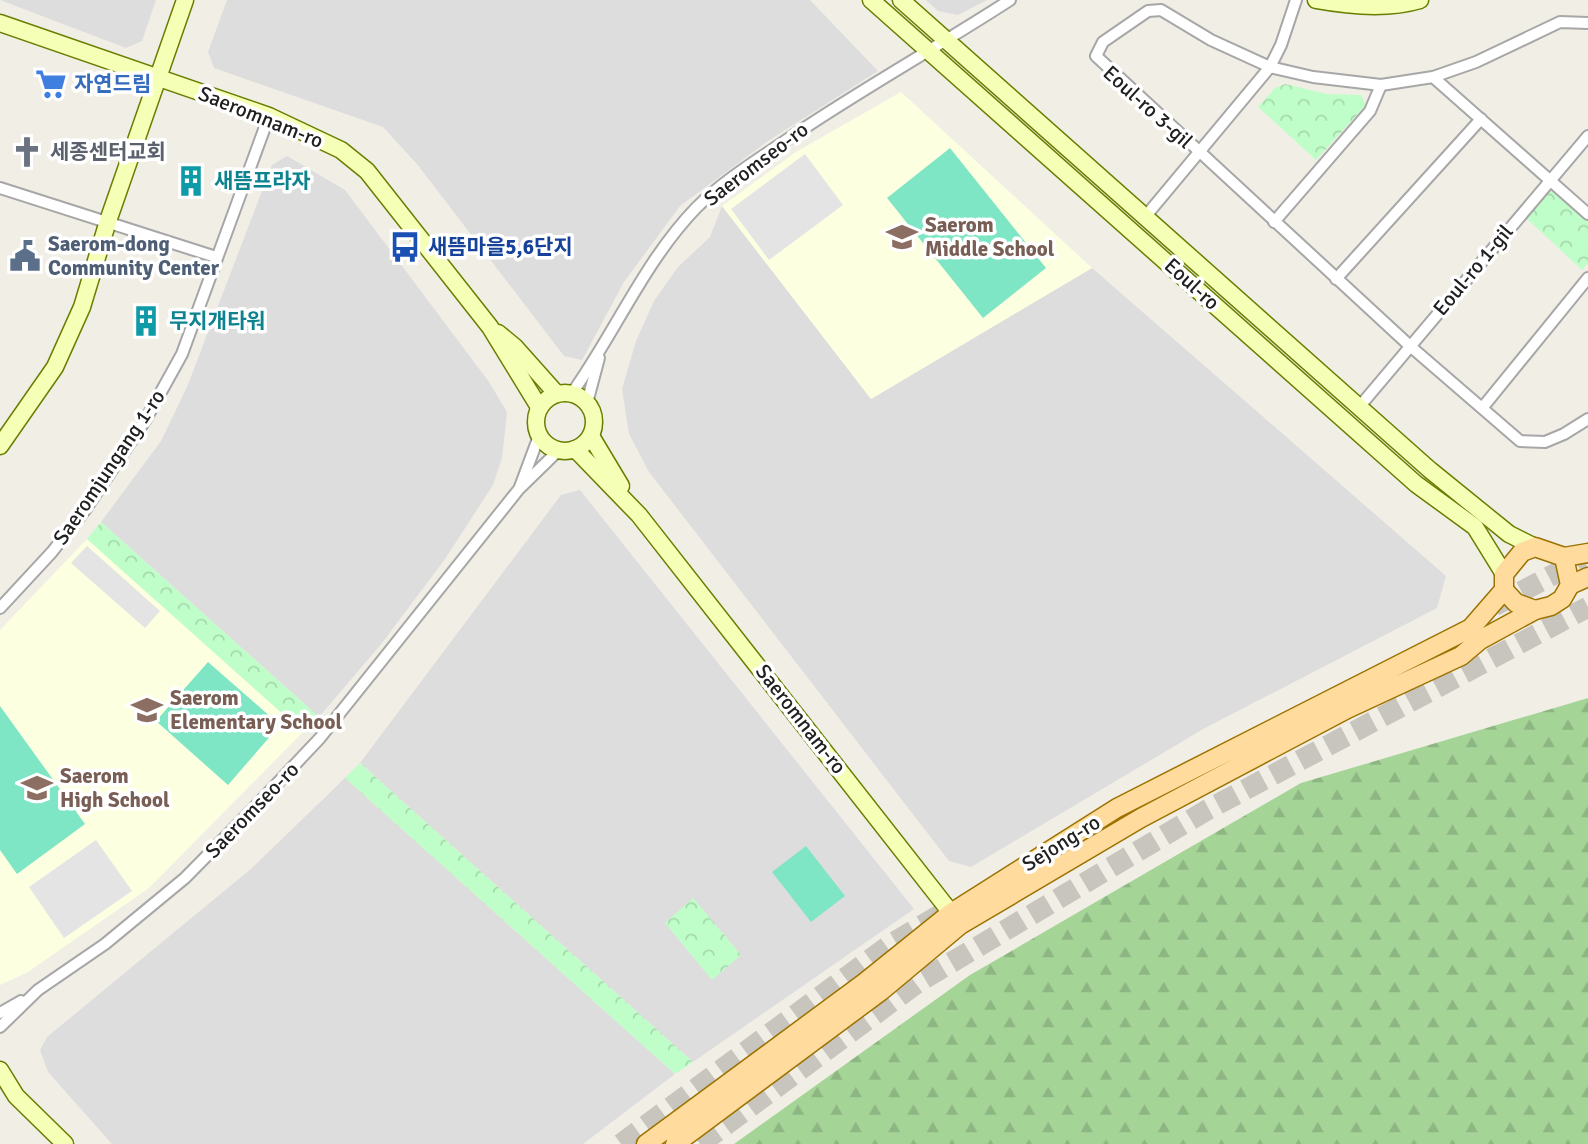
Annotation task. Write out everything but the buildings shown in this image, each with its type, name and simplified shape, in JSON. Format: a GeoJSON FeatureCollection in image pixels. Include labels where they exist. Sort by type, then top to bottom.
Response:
{"type":"FeatureCollection","features":[{"type":"Feature","properties":{"kind":"main road","name":"Sejong-ro"},"geometry":{"type":"LineString","coordinates":[[646,1144],[864,983],[1117,808],[1454,639],[1484,617],[1522,552],[1535,547]]}},
{"type":"Feature","properties":{"kind":"main road"},"geometry":{"type":"LineString","coordinates":[[1535,547],[1564,557],[1588,553]]}},
{"type":"Feature","properties":{"kind":"main road"},"geometry":{"type":"LineString","coordinates":[[1564,557],[1570,585]]}},
{"type":"Feature","properties":{"kind":"main road","name":"Sejong-ro"},"geometry":{"type":"LineString","coordinates":[[675,1144],[881,991],[956,919],[1347,709],[1461,656],[1480,640],[1535,611],[1551,606],[1562,598],[1570,585],[1588,577]]}},
{"type":"Feature","properties":{"kind":"main road"},"geometry":{"type":"LineString","coordinates":[[1504,582],[1522,607],[1535,611]]}},
{"type":"Feature","properties":{"kind":"street"},"geometry":{"type":"LineString","coordinates":[[0,446],[55,367],[82,307],[108,221],[185,0]]}},
{"type":"Feature","properties":{"kind":"street","name":"Eoul-ro"},"geometry":{"type":"LineString","coordinates":[[871,0],[1416,484],[1475,527],[1504,582]]}},
{"type":"Feature","properties":{"kind":"street","name":"Eoul-ro"},"geometry":{"type":"LineString","coordinates":[[901,0],[1430,470],[1509,534],[1535,547]]}},
{"type":"Feature","properties":{"kind":"street","name":"Saeromseo-ro"},"geometry":{"type":"LineString","coordinates":[[601,352],[633,293],[664,245],[696,208],[727,180],[823,115],[1010,0]]}},
{"type":"Feature","properties":{"kind":"street"},"geometry":{"type":"LineString","coordinates":[[1270,67],[1281,46],[1296,0]]}},
{"type":"Feature","properties":{"kind":"street"},"geometry":{"type":"LineString","coordinates":[[1315,0],[1358,6],[1400,5],[1420,0]]}},
{"type":"Feature","properties":{"kind":"street","name":"Eoul-ro 3-gil"},"geometry":{"type":"LineString","coordinates":[[1588,23],[1560,22],[1476,62],[1433,77],[1381,85],[1313,77],[1270,67],[1211,40],[1161,10],[1148,11],[1099,46],[1096,56],[1099,62],[1336,279],[1520,441],[1545,442],[1564,435],[1588,419]]}},
{"type":"Feature","properties":{"kind":"street","name":"Saeromnam-ro"},"geometry":{"type":"LineString","coordinates":[[0,23],[270,116],[341,150],[367,171],[491,327],[539,407]]}},
{"type":"Feature","properties":{"kind":"street","name":"Eoul-ro 3-gil"},"geometry":{"type":"LineString","coordinates":[[1200,154],[1270,67]]}},
{"type":"Feature","properties":{"kind":"street"},"geometry":{"type":"LineString","coordinates":[[1433,77],[1588,214]]}},
{"type":"Feature","properties":{"kind":"street"},"geometry":{"type":"LineString","coordinates":[[1274,222],[1370,111],[1381,85]]}},
{"type":"Feature","properties":{"kind":"street","name":"Saeromjungang 1-ro"},"geometry":{"type":"LineString","coordinates":[[0,608],[52,552],[134,439],[182,354],[270,116]]}},
{"type":"Feature","properties":{"kind":"street"},"geometry":{"type":"LineString","coordinates":[[1336,279],[1481,119]]}},
{"type":"Feature","properties":{"kind":"street","name":"Eoul-ro 1-gil"},"geometry":{"type":"LineString","coordinates":[[1360,406],[1588,136]]}},
{"type":"Feature","properties":{"kind":"street"},"geometry":{"type":"LineString","coordinates":[[1146,217],[1200,154]]}},
{"type":"Feature","properties":{"kind":"street"},"geometry":{"type":"LineString","coordinates":[[0,188],[216,257]]}},
{"type":"Feature","properties":{"kind":"street"},"geometry":{"type":"LineString","coordinates":[[1483,407],[1588,278]]}},
{"type":"Feature","properties":{"kind":"street","name":"Saeromnam-ro"},"geometry":{"type":"LineString","coordinates":[[491,327],[564,393]]}},
{"type":"Feature","properties":{"kind":"street"},"geometry":{"type":"LineString","coordinates":[[558,451],[539,436],[536,426],[539,407],[564,393],[601,352]]}},
{"type":"Feature","properties":{"kind":"street"},"geometry":{"type":"LineString","coordinates":[[519,489],[558,451],[575,449],[590,436],[594,419],[587,402],[601,352]]}},
{"type":"Feature","properties":{"kind":"street"},"geometry":{"type":"LineString","coordinates":[[564,393],[587,402]]}},
{"type":"Feature","properties":{"kind":"street"},"geometry":{"type":"LineString","coordinates":[[519,489],[539,436]]}},
{"type":"Feature","properties":{"kind":"street","name":"Saeromnam-ro"},"geometry":{"type":"LineString","coordinates":[[590,436],[639,515]]}},
{"type":"Feature","properties":{"kind":"street","name":"Saeromnam-ro"},"geometry":{"type":"LineString","coordinates":[[575,449],[639,515],[956,919]]}},
{"type":"Feature","properties":{"kind":"street","name":"Saeromseo-ro"},"geometry":{"type":"LineString","coordinates":[[0,1027],[38,990],[105,944],[185,878],[253,809],[320,738],[519,489]]}},
{"type":"Feature","properties":{"kind":"street"},"geometry":{"type":"LineString","coordinates":[[0,1013],[38,990]]}},
{"type":"Feature","properties":{"kind":"street"},"geometry":{"type":"LineString","coordinates":[[0,1070],[16,1096],[65,1144]]}},
{"type":"Feature","properties":{"kind":"street"},"geometry":{"type":"LineString","coordinates":[[0,1089],[16,1096]]}},
{"type":"Feature","properties":{"kind":"shaded area"},"geometry":{"type":"Polygon","coordinates":[[[0,0],[156,0],[142,41],[126,48],[0,0]]]}},
{"type":"Feature","properties":{"kind":"shaded area"},"geometry":{"type":"Polygon","coordinates":[[[227,0],[810,0],[878,71],[768,141],[680,206],[624,282],[582,360],[564,356],[417,164],[383,127],[214,68],[208,52],[227,0]]]}},
{"type":"Feature","properties":{"kind":"shaded area"},"geometry":{"type":"Polygon","coordinates":[[[926,0],[987,0],[958,15],[938,11],[926,0]]]}},
{"type":"Feature","properties":{"kind":"shaded area","name":"Saerom Middle School"},"geometry":{"type":"Polygon","coordinates":[[[901,92],[1092,268],[871,399],[722,206],[796,152],[901,92]]]}},
{"type":"Feature","properties":{"kind":"shaded area"},"geometry":{"type":"Polygon","coordinates":[[[805,154],[843,205],[769,260],[731,209],[805,154]]]}},
{"type":"Feature","properties":{"kind":"shaded area"},"geometry":{"type":"Polygon","coordinates":[[[287,156],[345,190],[489,382],[507,412],[502,458],[493,485],[445,559],[382,643],[319,717],[101,522],[161,441],[187,387],[272,165],[287,156]]]}},
{"type":"Feature","properties":{"kind":"shaded area"},"geometry":{"type":"Polygon","coordinates":[[[722,206],[871,399],[1092,268],[1446,576],[1437,608],[1205,728],[971,867],[949,861],[649,472],[629,434],[622,389],[636,341],[654,301],[678,267],[710,237],[722,206]]]}},
{"type":"Feature","properties":{"kind":"shaded area"},"geometry":{"type":"Polygon","coordinates":[[[580,490],[914,909],[693,1062],[360,763],[561,495],[580,490]]]}},
{"type":"Feature","properties":{"kind":"shaded area","name":"Saerom Elementary School"},"geometry":{"type":"Polygon","coordinates":[[[87,539],[303,732],[149,888],[28,972],[0,985],[0,630],[87,539]]]}},
{"type":"Feature","properties":{"kind":"shaded area"},"geometry":{"type":"Polygon","coordinates":[[[87,546],[160,611],[145,628],[71,563],[87,546]]]}},
{"type":"Feature","properties":{"kind":"shaded area"},"geometry":{"type":"Polygon","coordinates":[[[345,778],[675,1074],[583,1144],[112,1144],[48,1072],[40,1050],[47,1037],[252,868],[345,778]]]}},
{"type":"Feature","properties":{"kind":"shaded area"},"geometry":{"type":"Polygon","coordinates":[[[96,840],[132,891],[64,938],[29,887],[96,840]]]}},
{"type":"Feature","properties":{"kind":"green space"},"geometry":{"type":"Polygon","coordinates":[[[1285,84],[1327,94],[1361,95],[1366,105],[1316,160],[1258,107],[1275,88],[1285,84]]]}},
{"type":"Feature","properties":{"kind":"green space"},"geometry":{"type":"Polygon","coordinates":[[[950,148],[1046,268],[983,318],[887,198],[950,148]]]}},
{"type":"Feature","properties":{"kind":"green space"},"geometry":{"type":"Polygon","coordinates":[[[1555,189],[1588,219],[1588,263],[1582,270],[1525,217],[1547,191],[1555,189]]]}},
{"type":"Feature","properties":{"kind":"green space"},"geometry":{"type":"Polygon","coordinates":[[[101,522],[319,717],[303,732],[87,539],[101,522]]]}},
{"type":"Feature","properties":{"kind":"green space"},"geometry":{"type":"Polygon","coordinates":[[[208,662],[280,725],[228,785],[156,721],[208,662]]]}},
{"type":"Feature","properties":{"kind":"green space"},"geometry":{"type":"Polygon","coordinates":[[[1588,698],[1588,1144],[734,1144],[970,975],[1301,783],[1588,698]]]}},
{"type":"Feature","properties":{"kind":"green space"},"geometry":{"type":"Polygon","coordinates":[[[0,706],[85,824],[17,874],[0,850],[0,706]]]}},
{"type":"Feature","properties":{"kind":"green space"},"geometry":{"type":"Polygon","coordinates":[[[360,763],[693,1062],[675,1074],[345,778],[360,763]]]}},
{"type":"Feature","properties":{"kind":"green space"},"geometry":{"type":"Polygon","coordinates":[[[806,846],[845,896],[811,922],[772,872],[806,846]]]}},
{"type":"Feature","properties":{"kind":"green space"},"geometry":{"type":"Polygon","coordinates":[[[693,898],[741,955],[712,980],[665,923],[693,898]]]}},
{"type":"Feature","properties":{"kind":"tunnel"},"geometry":{"type":"LineString","coordinates":[[1494,606],[1583,559]]}},
{"type":"Feature","properties":{"kind":"tunnel"},"geometry":{"type":"LineString","coordinates":[[700,1144],[917,983],[1207,810],[1588,607]]}},
{"type":"Feature","properties":{"kind":"tunnel"},"geometry":{"type":"LineString","coordinates":[[621,1144],[891,944],[943,913]]}},
{"type":"Feature","properties":{"kind":"place","name":"자연드림"},"geometry":{"type":"Point","coordinates":[51,84]}},
{"type":"Feature","properties":{"kind":"place","name":"세종센터교회"},"geometry":{"type":"Point","coordinates":[27,152]}},
{"type":"Feature","properties":{"kind":"place","name":"새뜸프라자"},"geometry":{"type":"Point","coordinates":[191,181]}},
{"type":"Feature","properties":{"kind":"place","name":"Saerom Middle School"},"geometry":{"type":"Point","coordinates":[902,237]}},
{"type":"Feature","properties":{"kind":"place","name":"새뜸마을5,6단지"},"geometry":{"type":"Point","coordinates":[405,247]}},
{"type":"Feature","properties":{"kind":"place","name":"Saerom-dong Community Center"},"geometry":{"type":"Point","coordinates":[25,256]}},
{"type":"Feature","properties":{"kind":"place","name":"무지개타워"},"geometry":{"type":"Point","coordinates":[146,321]}},
{"type":"Feature","properties":{"kind":"place","name":"Saerom Elementary School"},"geometry":{"type":"Point","coordinates":[147,710]}},
{"type":"Feature","properties":{"kind":"place","name":"Saerom High School"},"geometry":{"type":"Point","coordinates":[37,788]}}]}
